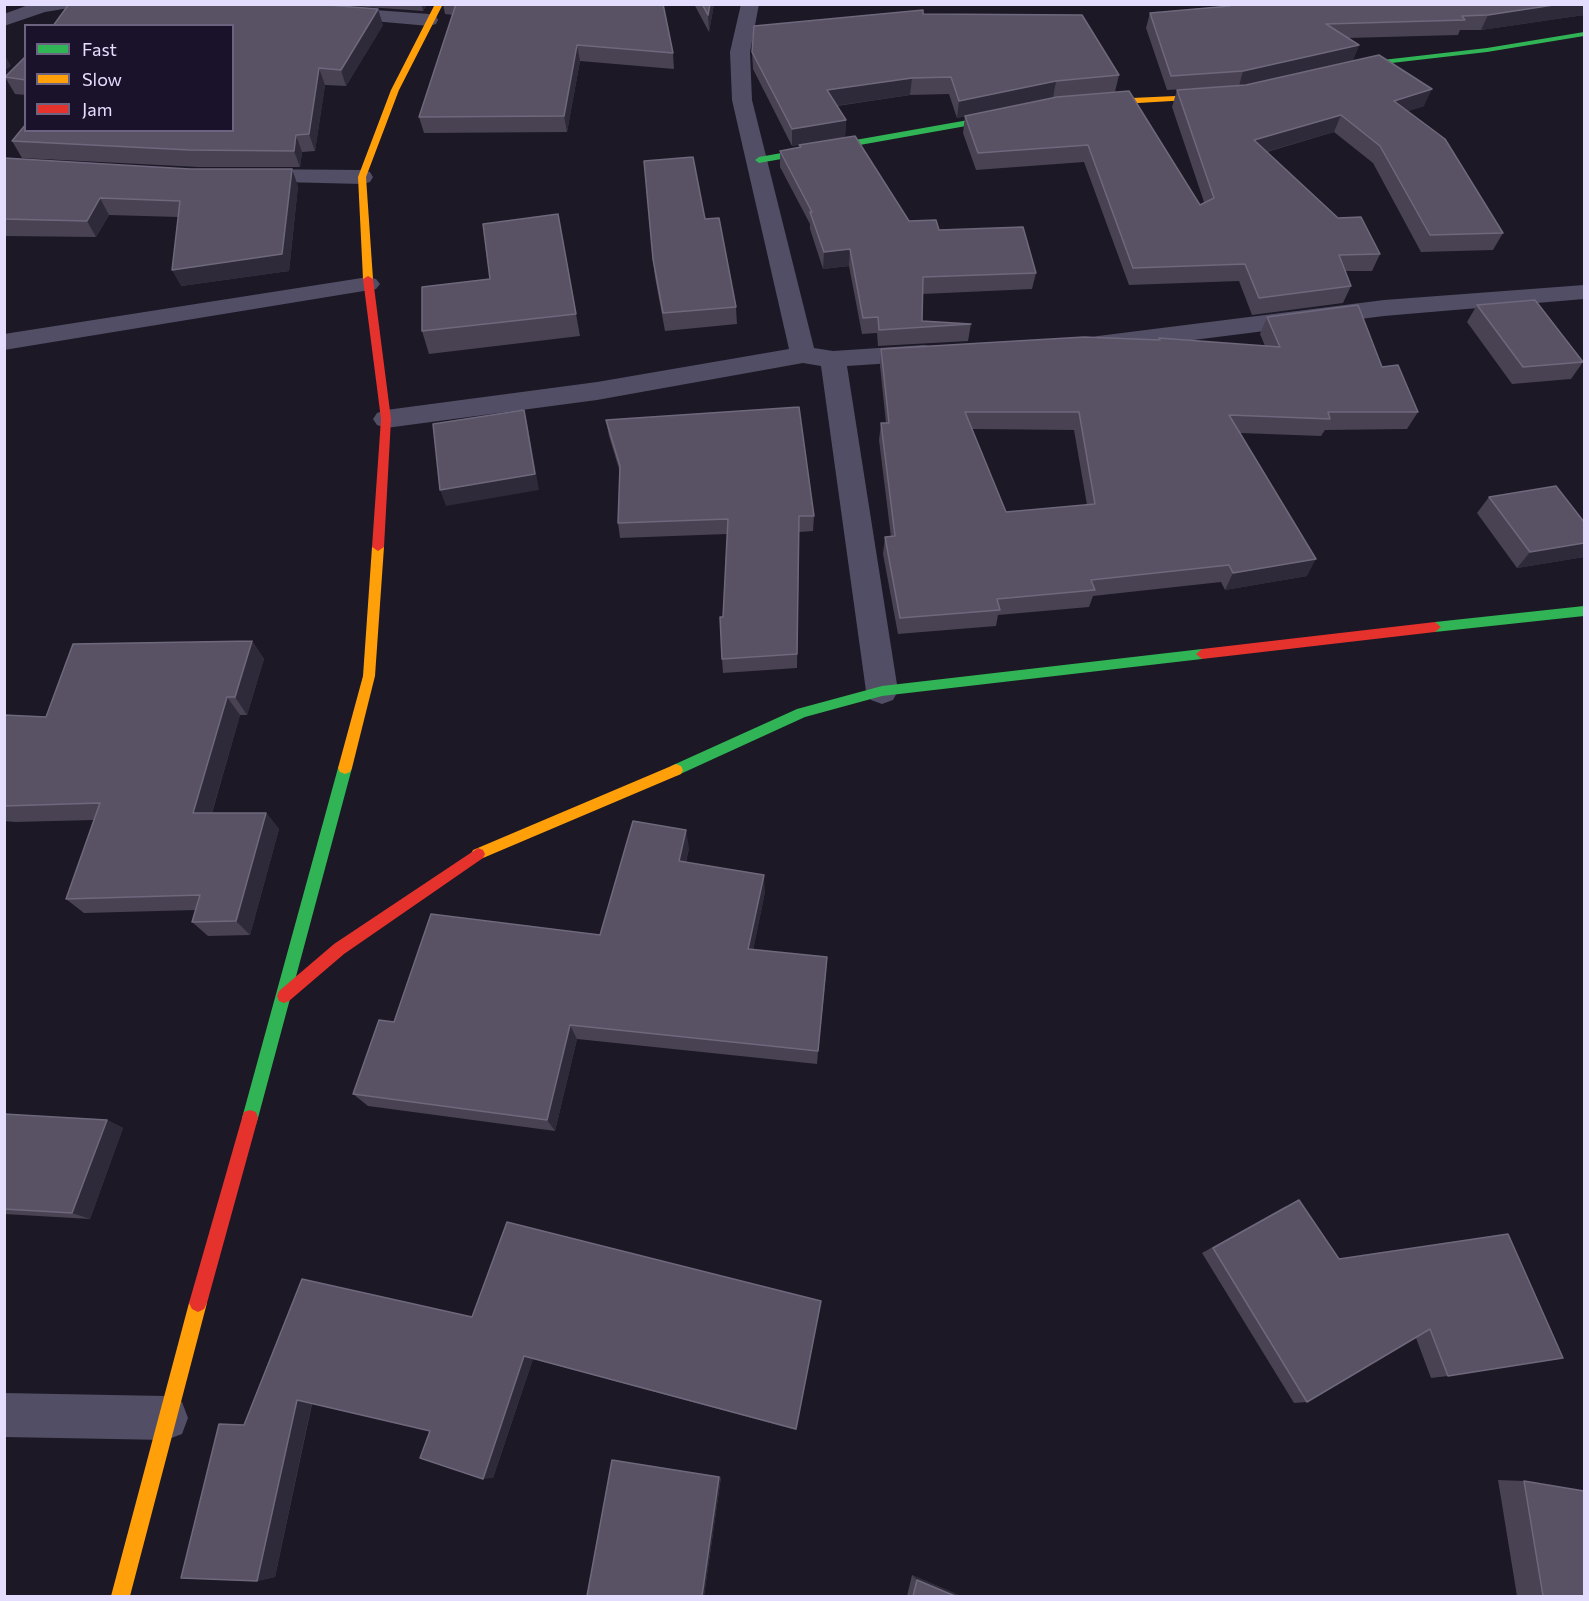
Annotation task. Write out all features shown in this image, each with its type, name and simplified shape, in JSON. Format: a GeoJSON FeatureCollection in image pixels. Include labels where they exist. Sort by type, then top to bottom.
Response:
{"type":"FeatureCollection","features":[{"type":"Feature","properties":{"kind":"street"},"geometry":{"type":"LineString","coordinates":[[4,20],[42,7],[62,4]]}},
{"type":"Feature","properties":{"kind":"street"},"geometry":{"type":"LineString","coordinates":[[750,4],[740,52],[742,100],[759,160],[803,355]]}},
{"type":"Feature","properties":{"kind":"street"},"geometry":{"type":"LineString","coordinates":[[120,1596],[166,1418],[284,996],[369,676],[386,418],[368,284],[362,177],[395,90],[434,12],[312,12]]}},
{"type":"Feature","properties":{"kind":"street"},"geometry":{"type":"LineString","coordinates":[[1332,71],[1374,63],[1487,50],[1584,34]]}},
{"type":"Feature","properties":{"kind":"street"},"geometry":{"type":"LineString","coordinates":[[1077,104],[1230,95]]}},
{"type":"Feature","properties":{"kind":"street"},"geometry":{"type":"LineString","coordinates":[[759,160],[954,127],[1020,113]]}},
{"type":"Feature","properties":{"kind":"street"},"geometry":{"type":"LineString","coordinates":[[233,176],[362,177]]}},
{"type":"Feature","properties":{"kind":"street"},"geometry":{"type":"LineString","coordinates":[[4,342],[368,284]]}},
{"type":"Feature","properties":{"kind":"street"},"geometry":{"type":"LineString","coordinates":[[1072,345],[1131,341],[1384,308],[1584,292]]}},
{"type":"Feature","properties":{"kind":"street"},"geometry":{"type":"LineString","coordinates":[[386,418],[597,391],[803,355],[833,358],[952,352]]}},
{"type":"Feature","properties":{"kind":"street"},"geometry":{"type":"LineString","coordinates":[[833,358],[882,691]]}},
{"type":"Feature","properties":{"kind":"street"},"geometry":{"type":"LineString","coordinates":[[284,996],[339,949],[470,857],[626,792],[802,714],[882,691],[1584,611]]}},
{"type":"Feature","properties":{"kind":"street"},"geometry":{"type":"LineString","coordinates":[[4,1415],[166,1418]]}},
{"type":"Feature","properties":{"kind":"building"},"geometry":{"type":"Polygon","coordinates":[[[69,4],[315,4],[378,9],[341,70],[319,68],[309,134],[296,135],[294,151],[190,150],[12,141],[24,126],[24,132],[234,132],[234,24],[54,24],[69,4]]]}},
{"type":"Feature","properties":{"kind":"building"},"geometry":{"type":"Polygon","coordinates":[[[456,4],[663,4],[673,53],[577,45],[564,116],[419,117],[456,4]]]}},
{"type":"Feature","properties":{"kind":"building"},"geometry":{"type":"Polygon","coordinates":[[[702,4],[710,4],[708,15],[702,4]]]}},
{"type":"Feature","properties":{"kind":"building"},"geometry":{"type":"Polygon","coordinates":[[[1230,4],[1560,4],[1488,15],[1462,16],[1465,20],[1326,24],[1359,45],[1243,71],[1171,76],[1150,13],[1230,6],[1230,4]]]}},
{"type":"Feature","properties":{"kind":"building"},"geometry":{"type":"Polygon","coordinates":[[[923,10],[923,14],[1082,15],[1119,75],[1056,81],[959,101],[951,77],[912,78],[827,90],[846,120],[792,129],[752,52],[754,26],[923,10]]]}},
{"type":"Feature","properties":{"kind":"building"},"geometry":{"type":"Polygon","coordinates":[[[1379,55],[1432,89],[1394,101],[1445,139],[1503,233],[1430,235],[1380,146],[1341,115],[1254,140],[1338,218],[1361,217],[1380,254],[1339,255],[1351,286],[1259,298],[1245,264],[1133,268],[1088,145],[978,153],[965,116],[1057,97],[1129,91],[1200,205],[1214,198],[1177,90],[1246,85],[1379,55]]]}},
{"type":"Feature","properties":{"kind":"building"},"geometry":{"type":"Polygon","coordinates":[[[24,58],[24,80],[5,77],[24,58]]]}},
{"type":"Feature","properties":{"kind":"building"},"geometry":{"type":"Polygon","coordinates":[[[855,136],[909,221],[936,220],[939,230],[1023,227],[1036,273],[923,277],[922,321],[971,324],[879,330],[878,317],[863,318],[850,249],[824,252],[810,212],[812,212],[780,151],[801,147],[799,145],[855,136]]]}},
{"type":"Feature","properties":{"kind":"building"},"geometry":{"type":"Polygon","coordinates":[[[693,157],[705,219],[719,218],[736,307],[663,313],[653,259],[644,161],[693,157]]]}},
{"type":"Feature","properties":{"kind":"building"},"geometry":{"type":"Polygon","coordinates":[[[4,158],[190,169],[292,169],[282,254],[172,270],[180,201],[100,198],[87,221],[4,219],[4,158]]]}},
{"type":"Feature","properties":{"kind":"building"},"geometry":{"type":"Polygon","coordinates":[[[558,214],[576,314],[422,331],[422,287],[490,279],[483,224],[558,214]]]}},
{"type":"Feature","properties":{"kind":"building"},"geometry":{"type":"Polygon","coordinates":[[[1535,300],[1583,362],[1523,367],[1477,305],[1535,300]]]}},
{"type":"Feature","properties":{"kind":"building"},"geometry":{"type":"Polygon","coordinates":[[[1358,305],[1382,367],[1398,365],[1418,412],[1328,412],[1330,419],[1229,415],[1316,559],[1233,573],[1229,565],[1091,580],[1095,590],[997,599],[1000,610],[900,618],[885,537],[895,536],[881,423],[889,423],[881,349],[1084,337],[1160,340],[1159,338],[1280,347],[1267,317],[1358,305]],[[965,412],[1006,512],[1095,504],[1079,412],[965,412]]]}},
{"type":"Feature","properties":{"kind":"building"},"geometry":{"type":"Polygon","coordinates":[[[799,407],[814,516],[799,516],[797,654],[722,659],[720,617],[723,617],[728,519],[618,523],[620,466],[606,420],[799,407]]]}},
{"type":"Feature","properties":{"kind":"building"},"geometry":{"type":"Polygon","coordinates":[[[524,410],[535,474],[440,490],[433,424],[524,410]]]}},
{"type":"Feature","properties":{"kind":"building"},"geometry":{"type":"Polygon","coordinates":[[[1556,486],[1584,522],[1584,543],[1530,552],[1489,497],[1556,486]]]}},
{"type":"Feature","properties":{"kind":"building"},"geometry":{"type":"Polygon","coordinates":[[[252,641],[235,697],[227,697],[193,813],[266,813],[236,921],[192,922],[200,895],[66,899],[100,803],[4,806],[4,715],[46,717],[73,644],[252,641]]]}},
{"type":"Feature","properties":{"kind":"building"},"geometry":{"type":"Polygon","coordinates":[[[633,821],[686,830],[679,861],[764,875],[748,949],[827,957],[818,1051],[570,1025],[547,1120],[353,1094],[379,1020],[394,1022],[431,914],[600,935],[633,821]]]}},
{"type":"Feature","properties":{"kind":"building"},"geometry":{"type":"Polygon","coordinates":[[[4,1114],[107,1120],[72,1213],[4,1209],[4,1114]]]}},
{"type":"Feature","properties":{"kind":"building"},"geometry":{"type":"Polygon","coordinates":[[[1299,1200],[1339,1259],[1508,1234],[1563,1358],[1448,1376],[1430,1329],[1307,1402],[1213,1248],[1299,1200]]]}},
{"type":"Feature","properties":{"kind":"building"},"geometry":{"type":"Polygon","coordinates":[[[507,1222],[821,1301],[796,1429],[524,1356],[483,1479],[420,1458],[430,1431],[297,1400],[257,1581],[181,1578],[219,1424],[244,1425],[302,1279],[472,1317],[507,1222]]]}},
{"type":"Feature","properties":{"kind":"building"},"geometry":{"type":"Polygon","coordinates":[[[612,1460],[719,1477],[702,1596],[587,1596],[612,1460]]]}},
{"type":"Feature","properties":{"kind":"building"},"geometry":{"type":"Polygon","coordinates":[[[1524,1481],[1584,1491],[1584,1596],[1543,1596],[1524,1481]]]}},
{"type":"Feature","properties":{"kind":"building"},"geometry":{"type":"Polygon","coordinates":[[[917,1580],[955,1596],[913,1596],[917,1580]]]}},
{"type":"Feature","properties":{"kind":"traffic: fast"},"geometry":{"type":"LineString","coordinates":[[1343,69],[1374,63],[1487,50],[1584,34]]}},
{"type":"Feature","properties":{"kind":"traffic: fast"},"geometry":{"type":"LineString","coordinates":[[759,160],[1008,116]]}},
{"type":"Feature","properties":{"kind":"traffic: fast"},"geometry":{"type":"LineString","coordinates":[[1435,627],[1584,611]]}},
{"type":"Feature","properties":{"kind":"traffic: fast"},"geometry":{"type":"LineString","coordinates":[[676,770],[802,713],[882,691],[1202,654]]}},
{"type":"Feature","properties":{"kind":"traffic: fast"},"geometry":{"type":"LineString","coordinates":[[250,1118],[345,768]]}},
{"type":"Feature","properties":{"kind":"traffic: slow"},"geometry":{"type":"LineString","coordinates":[[368,279],[362,177],[395,90],[439,4]]}},
{"type":"Feature","properties":{"kind":"traffic: slow"},"geometry":{"type":"LineString","coordinates":[[1088,103],[1219,96]]}},
{"type":"Feature","properties":{"kind":"traffic: slow"},"geometry":{"type":"LineString","coordinates":[[345,768],[369,676],[378,547]]}},
{"type":"Feature","properties":{"kind":"traffic: slow"},"geometry":{"type":"LineString","coordinates":[[478,854],[676,770]]}},
{"type":"Feature","properties":{"kind":"traffic: slow"},"geometry":{"type":"LineString","coordinates":[[120,1596],[198,1303]]}},
{"type":"Feature","properties":{"kind":"traffic: jam"},"geometry":{"type":"LineString","coordinates":[[368,279],[386,419],[378,547]]}},
{"type":"Feature","properties":{"kind":"traffic: jam"},"geometry":{"type":"LineString","coordinates":[[1202,654],[1435,627]]}},
{"type":"Feature","properties":{"kind":"traffic: jam"},"geometry":{"type":"LineString","coordinates":[[284,996],[339,949],[478,854]]}},
{"type":"Feature","properties":{"kind":"traffic: jam"},"geometry":{"type":"LineString","coordinates":[[198,1303],[250,1118]]}}]}
